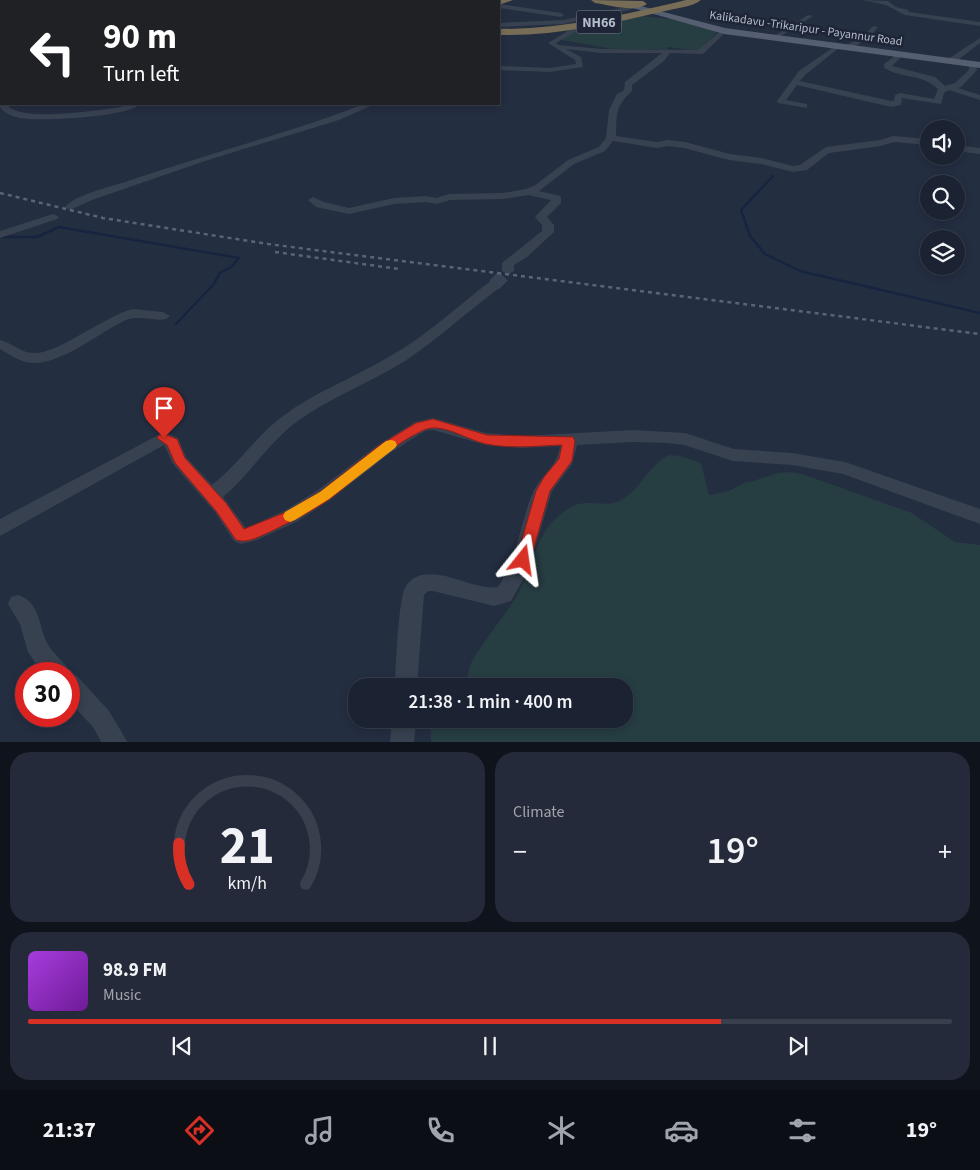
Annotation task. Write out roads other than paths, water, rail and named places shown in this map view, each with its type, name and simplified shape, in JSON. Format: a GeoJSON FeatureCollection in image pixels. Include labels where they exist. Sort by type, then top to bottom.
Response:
{"type":"FeatureCollection","features":[{"type":"Feature","properties":{"kind":"highway","name":"NH66"},"geometry":{"type":"LineString","coordinates":[[594,0],[634,6],[663,0]]}},
{"type":"Feature","properties":{"kind":"highway","name":"NH66"},"geometry":{"type":"LineString","coordinates":[[500,32],[574,27],[697,0]]}},
{"type":"Feature","properties":{"kind":"main road","name":"Kalikadavu -Trikaripur - Payannur Road"},"geometry":{"type":"LineString","coordinates":[[634,6],[724,30],[976,64]]}},
{"type":"Feature","properties":{"kind":"street"},"geometry":{"type":"LineString","coordinates":[[865,0],[888,3],[894,8],[906,11],[905,13],[980,24]]}},
{"type":"Feature","properties":{"kind":"street"},"geometry":{"type":"LineString","coordinates":[[500,6],[585,18]]}},
{"type":"Feature","properties":{"kind":"street"},"geometry":{"type":"LineString","coordinates":[[500,25],[563,22],[634,6]]}},
{"type":"Feature","properties":{"kind":"street"},"geometry":{"type":"LineString","coordinates":[[774,38],[810,16]]}},
{"type":"Feature","properties":{"kind":"street"},"geometry":{"type":"LineString","coordinates":[[500,68],[549,70],[570,69],[580,65],[578,60],[551,43],[552,40],[575,30],[574,27]]}},
{"type":"Feature","properties":{"kind":"street"},"geometry":{"type":"LineString","coordinates":[[804,106],[781,101],[802,73],[842,47],[865,38],[875,27]]}},
{"type":"Feature","properties":{"kind":"street"},"geometry":{"type":"LineString","coordinates":[[560,48],[574,47],[601,51],[700,52],[724,30]]}},
{"type":"Feature","properties":{"kind":"street"},"geometry":{"type":"LineString","coordinates":[[951,61],[980,40]]}},
{"type":"Feature","properties":{"kind":"street"},"geometry":{"type":"LineString","coordinates":[[313,200],[320,205],[349,211],[394,201],[419,199],[437,201],[450,197],[503,196],[528,192],[538,188],[571,162],[602,149],[610,138],[612,110],[620,96],[628,91],[628,84],[662,59],[668,51]]}},
{"type":"Feature","properties":{"kind":"street"},"geometry":{"type":"LineString","coordinates":[[900,54],[887,66],[894,70],[932,78],[947,88],[980,98]]}},
{"type":"Feature","properties":{"kind":"street"},"geometry":{"type":"LineString","coordinates":[[794,82],[891,104],[898,103],[900,95],[938,102],[940,92],[958,85],[973,70],[976,64]]}},
{"type":"Feature","properties":{"kind":"street"},"geometry":{"type":"LineString","coordinates":[[3,106],[14,114],[36,117],[108,112],[136,105]]}},
{"type":"Feature","properties":{"kind":"street"},"geometry":{"type":"LineString","coordinates":[[70,207],[88,198],[205,158],[336,118],[368,105]]}},
{"type":"Feature","properties":{"kind":"street"},"geometry":{"type":"LineString","coordinates":[[610,138],[657,144],[685,145],[729,157],[761,161],[793,169],[803,168],[826,150],[893,139],[920,141]]}},
{"type":"Feature","properties":{"kind":"street"},"geometry":{"type":"LineString","coordinates":[[965,149],[980,151]]}},
{"type":"Feature","properties":{"kind":"street"},"geometry":{"type":"LineString","coordinates":[[508,270],[508,263],[542,239],[548,232],[548,225],[541,217],[557,201],[556,198],[528,192]]}},
{"type":"Feature","properties":{"kind":"street"},"geometry":{"type":"LineString","coordinates":[[1,235],[53,216]]}},
{"type":"Feature","properties":{"kind":"street"},"geometry":{"type":"LineString","coordinates":[[212,496],[240,471],[259,448],[288,420],[326,396],[401,356],[444,326],[463,308],[494,285]]}},
{"type":"Feature","properties":{"kind":"street"},"geometry":{"type":"LineString","coordinates":[[0,344],[22,355],[33,358],[58,350],[102,326],[134,313],[163,316]]}},
{"type":"Feature","properties":{"kind":"street"},"geometry":{"type":"LineString","coordinates":[[0,528],[164,438],[172,442],[180,460],[212,496],[241,536],[250,535],[291,516],[324,496],[384,449],[421,426],[433,424],[450,427],[486,439],[522,442],[569,441],[633,436],[668,437],[697,442],[733,455],[792,459],[845,468],[980,517]]}},
{"type":"Feature","properties":{"kind":"street"},"geometry":{"type":"LineString","coordinates":[[406,678],[414,591],[423,584],[433,582],[494,597],[504,596],[523,560],[543,491],[549,480],[566,461],[569,441]]}},
{"type":"Feature","properties":{"kind":"street"},"geometry":{"type":"LineString","coordinates":[[18,604],[30,620],[36,645],[47,662]]}},
{"type":"Feature","properties":{"kind":"street"},"geometry":{"type":"LineString","coordinates":[[80,696],[101,719],[116,742]]}},
{"type":"Feature","properties":{"kind":"street"},"geometry":{"type":"LineString","coordinates":[[402,742],[403,728]]}},
{"type":"Feature","properties":{"kind":"waterway"},"geometry":{"type":"LineString","coordinates":[[773,176],[741,210],[750,236],[765,254],[800,271],[980,313]]}},
{"type":"Feature","properties":{"kind":"waterway"},"geometry":{"type":"LineString","coordinates":[[0,237],[37,237],[59,227],[239,258],[231,267],[220,273],[213,285],[176,324]]}},
{"type":"Feature","properties":{"kind":"tunnel"},"geometry":{"type":"LineString","coordinates":[[494,285],[508,271]]}},
{"type":"Feature","properties":{"kind":"railway"},"geometry":{"type":"LineString","coordinates":[[0,193],[103,218],[268,244],[980,334]]}},
{"type":"Feature","properties":{"kind":"railway"},"geometry":{"type":"LineString","coordinates":[[275,252],[399,269]]}}]}
